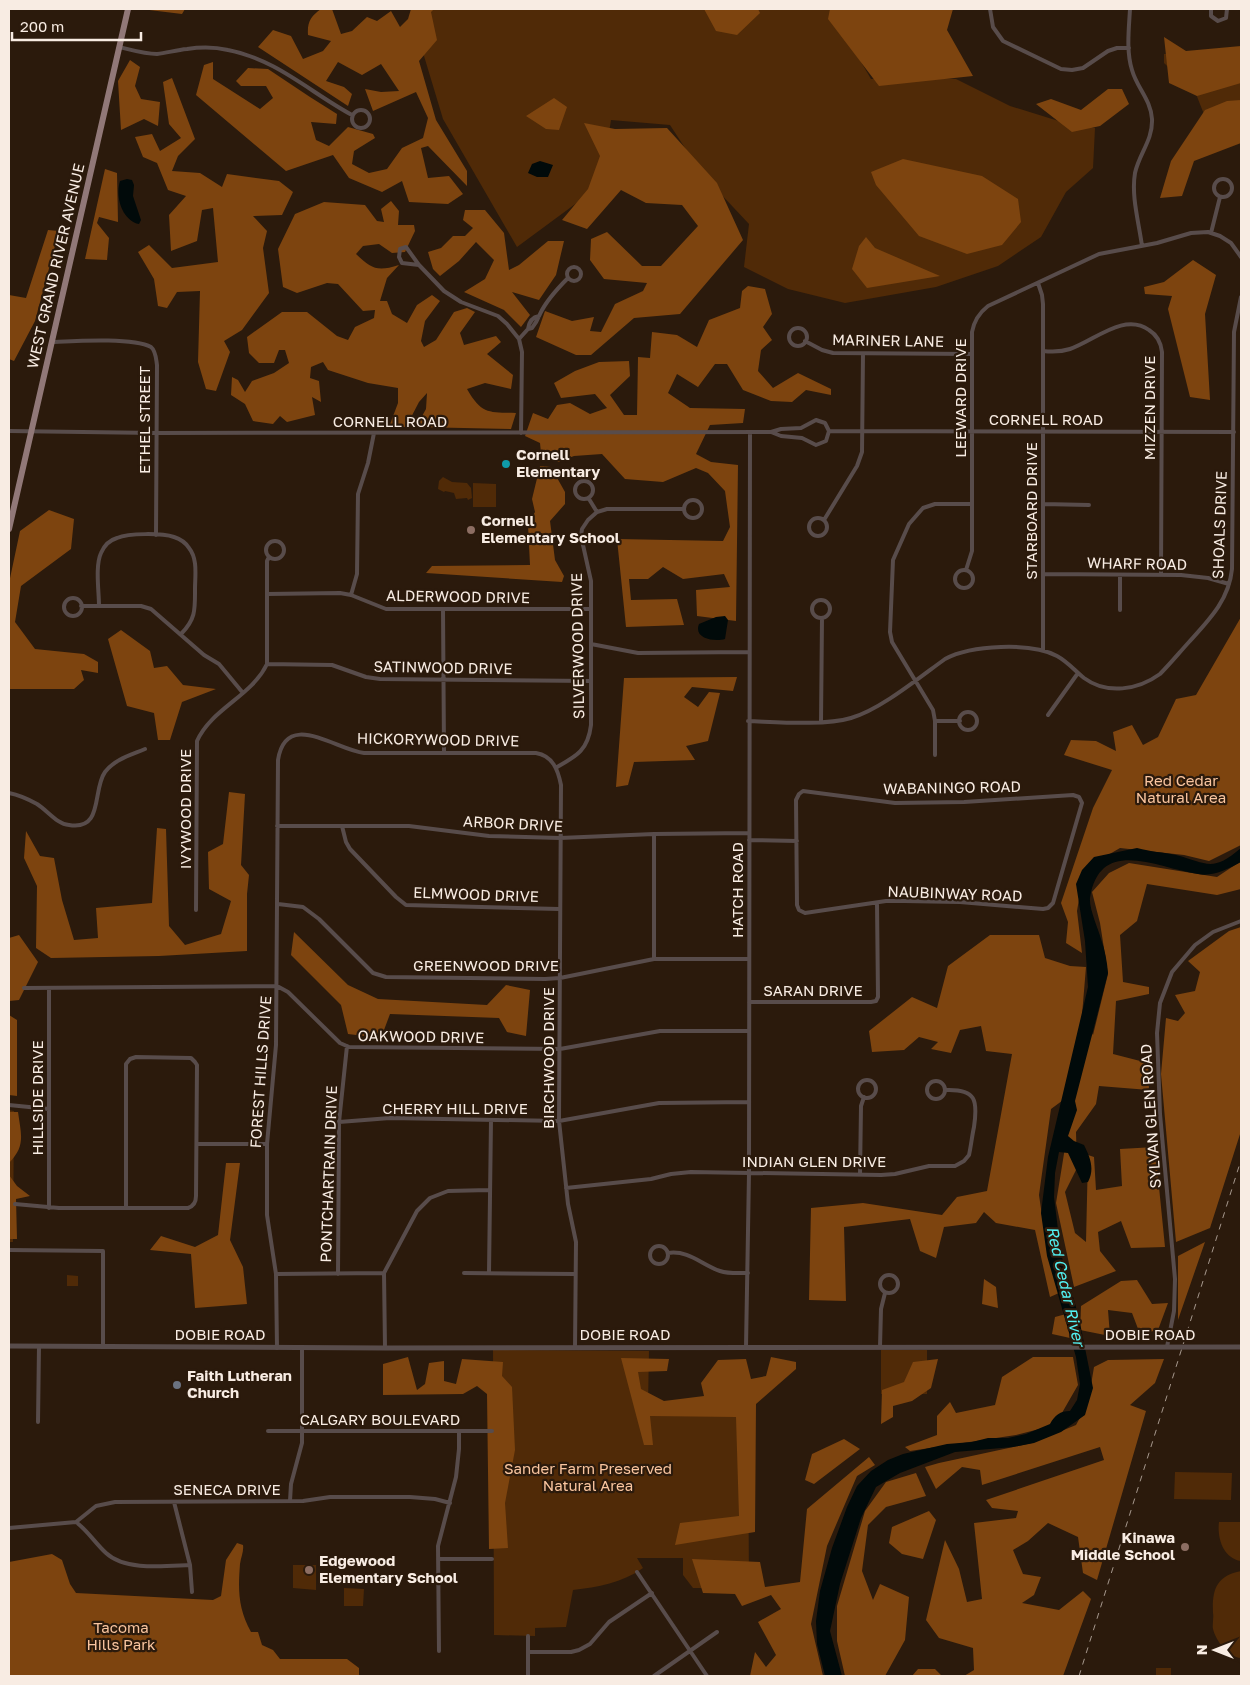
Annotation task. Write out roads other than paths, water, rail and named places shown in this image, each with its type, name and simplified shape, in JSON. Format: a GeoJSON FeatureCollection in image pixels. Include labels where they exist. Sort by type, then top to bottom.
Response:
{"type":"FeatureCollection","features":[{"type":"Feature","properties":{"kind":"main road","name":"WEST GRAND RIVER AVENUE"},"geometry":{"type":"LineString","coordinates":[[9,529],[128,9]]}},
{"type":"Feature","properties":{"kind":"street"},"geometry":{"type":"LineString","coordinates":[[990,9],[992,26],[1003,41],[1061,68],[1072,70],[1083,68],[1108,51],[1117,48],[1129,48]]}},
{"type":"Feature","properties":{"kind":"street"},"geometry":{"type":"LineString","coordinates":[[1130,9],[1129,48],[1131,70],[1148,100],[1152,120],[1149,140],[1137,165],[1134,180],[1142,246],[1191,233],[1211,233],[1228,241],[1241,257]]}},
{"type":"Feature","properties":{"kind":"street"},"geometry":{"type":"LineString","coordinates":[[1211,9],[1211,16],[1218,21],[1226,18],[1228,9]]}},
{"type":"Feature","properties":{"kind":"street"},"geometry":{"type":"LineString","coordinates":[[119,47],[150,54],[210,48],[246,54],[262,60],[297,80],[352,115]]}},
{"type":"Feature","properties":{"kind":"street"},"geometry":{"type":"LineString","coordinates":[[359,110],[366,111],[370,117],[369,124],[363,128],[356,127],[352,121],[352,115],[359,110]]}},
{"type":"Feature","properties":{"kind":"street"},"geometry":{"type":"LineString","coordinates":[[1218,180],[1225,180],[1230,184],[1231,191],[1227,196],[1220,197],[1215,193],[1214,186],[1218,180]]}},
{"type":"Feature","properties":{"kind":"street"},"geometry":{"type":"LineString","coordinates":[[1211,233],[1220,197]]}},
{"type":"Feature","properties":{"kind":"street","name":"LEEWARD DRIVE"},"geometry":{"type":"LineString","coordinates":[[966,570],[972,556],[972,354],[973,328],[977,318],[988,306],[1099,254],[1142,246]]}},
{"type":"Feature","properties":{"kind":"street"},"geometry":{"type":"LineString","coordinates":[[419,265],[402,263],[399,257],[400,249],[406,247],[419,265],[444,292],[461,302],[498,316],[519,339],[522,352],[521,433]]}},
{"type":"Feature","properties":{"kind":"street"},"geometry":{"type":"LineString","coordinates":[[519,339],[528,329],[536,324],[552,296],[568,278]]}},
{"type":"Feature","properties":{"kind":"street","name":"STARBOARD DRIVE"},"geometry":{"type":"LineString","coordinates":[[1038,283],[1043,300],[1043,650]]}},
{"type":"Feature","properties":{"kind":"street","name":"SHOALS DRIVE"},"geometry":{"type":"LineString","coordinates":[[748,722],[840,721],[863,714],[945,659],[970,650],[1004,648],[1043,650],[1057,656],[1090,681],[1109,688],[1130,688],[1150,681],[1163,671],[1214,615],[1229,584],[1232,568],[1234,332],[1241,297]]}},
{"type":"Feature","properties":{"kind":"street","name":"MIZZEN DRIVE"},"geometry":{"type":"LineString","coordinates":[[1043,352],[1057,352],[1070,349],[1126,324],[1140,325],[1151,331],[1158,339],[1162,349],[1161,574]]}},
{"type":"Feature","properties":{"kind":"street","name":"MARINER LANE"},"geometry":{"type":"LineString","coordinates":[[796,328],[803,330],[806,335],[805,341],[800,345],[794,345],[789,338],[791,331],[796,328]]}},
{"type":"Feature","properties":{"kind":"street","name":"MARINER LANE"},"geometry":{"type":"LineString","coordinates":[[805,341],[827,352],[863,354],[972,354]]}},
{"type":"Feature","properties":{"kind":"street","name":"ETHEL STREET"},"geometry":{"type":"LineString","coordinates":[[52,342],[128,342],[142,344],[153,349],[157,366],[156,535]]}},
{"type":"Feature","properties":{"kind":"street"},"geometry":{"type":"LineString","coordinates":[[824,520],[859,463],[863,448],[863,354]]}},
{"type":"Feature","properties":{"kind":"street","name":"CORNELL ROAD"},"geometry":{"type":"LineString","coordinates":[[9,431],[156,433],[771,432],[781,429],[801,428],[816,420],[825,423],[829,431],[826,441],[816,445],[802,438],[781,436],[771,432]]}},
{"type":"Feature","properties":{"kind":"street","name":"CORNELL ROAD"},"geometry":{"type":"LineString","coordinates":[[829,431],[1234,432]]}},
{"type":"Feature","properties":{"kind":"street"},"geometry":{"type":"LineString","coordinates":[[351,595],[356,574],[358,494],[368,463],[374,432]]}},
{"type":"Feature","properties":{"kind":"street","name":"HATCH ROAD"},"geometry":{"type":"LineString","coordinates":[[746,1347],[749,1173],[748,652],[750,432]]}},
{"type":"Feature","properties":{"kind":"street"},"geometry":{"type":"LineString","coordinates":[[587,481],[592,486],[593,493],[589,498],[582,499],[576,495],[575,488],[580,482],[587,481]]}},
{"type":"Feature","properties":{"kind":"street"},"geometry":{"type":"LineString","coordinates":[[589,498],[597,512],[608,509],[684,509]]}},
{"type":"Feature","properties":{"kind":"street"},"geometry":{"type":"LineString","coordinates":[[693,500],[699,502],[702,509],[700,516],[693,518],[687,516],[684,509],[686,503],[693,500]]}},
{"type":"Feature","properties":{"kind":"street"},"geometry":{"type":"LineString","coordinates":[[935,754],[935,721],[929,702],[896,650],[891,637],[892,566],[894,554],[909,524],[923,508],[935,504],[972,504]]}},
{"type":"Feature","properties":{"kind":"street"},"geometry":{"type":"LineString","coordinates":[[1043,504],[1089,505]]}},
{"type":"Feature","properties":{"kind":"street","name":"SILVERWOOD DRIVE"},"geometry":{"type":"LineString","coordinates":[[557,767],[577,755],[587,742],[591,725],[590,575],[581,536],[585,523],[597,512]]}},
{"type":"Feature","properties":{"kind":"street"},"geometry":{"type":"LineString","coordinates":[[816,518],[824,520],[827,524],[826,532],[820,536],[813,534],[809,528],[810,522],[816,518]]}},
{"type":"Feature","properties":{"kind":"street"},"geometry":{"type":"LineString","coordinates":[[99,606],[99,561],[103,550],[108,544],[118,537],[172,536],[182,540],[188,546],[194,558],[194,614],[191,624],[181,634]]}},
{"type":"Feature","properties":{"kind":"street"},"geometry":{"type":"LineString","coordinates":[[267,664],[267,561],[269,557],[266,551],[268,544],[274,541],[281,543],[284,550],[282,556],[276,560],[269,557]]}},
{"type":"Feature","properties":{"kind":"street","name":"LEEWARD DRIVE"},"geometry":{"type":"LineString","coordinates":[[966,570],[972,575],[973,582],[969,588],[962,588],[956,584],[955,577],[959,571],[966,570]]}},
{"type":"Feature","properties":{"kind":"street","name":"WHARF ROAD"},"geometry":{"type":"LineString","coordinates":[[1043,574],[1161,574],[1208,578],[1229,584]]}},
{"type":"Feature","properties":{"kind":"street"},"geometry":{"type":"LineString","coordinates":[[1120,575],[1120,610]]}},
{"type":"Feature","properties":{"kind":"street","name":"ALDERWOOD DRIVE"},"geometry":{"type":"LineString","coordinates":[[267,594],[340,593],[351,595],[386,609],[591,609]]}},
{"type":"Feature","properties":{"kind":"street"},"geometry":{"type":"LineString","coordinates":[[72,598],[78,600],[82,606],[79,613],[73,616],[67,614],[64,607],[66,601],[72,598]]}},
{"type":"Feature","properties":{"kind":"street"},"geometry":{"type":"LineString","coordinates":[[821,600],[829,604],[830,610],[827,616],[822,618],[816,616],[812,609],[814,604],[821,600]]}},
{"type":"Feature","properties":{"kind":"street"},"geometry":{"type":"LineString","coordinates":[[82,606],[148,607],[204,655],[219,664],[243,693]]}},
{"type":"Feature","properties":{"kind":"street"},"geometry":{"type":"LineString","coordinates":[[443,609],[444,752]]}},
{"type":"Feature","properties":{"kind":"street"},"geometry":{"type":"LineString","coordinates":[[821,722],[822,618]]}},
{"type":"Feature","properties":{"kind":"street"},"geometry":{"type":"LineString","coordinates":[[591,644],[638,652],[748,652]]}},
{"type":"Feature","properties":{"kind":"street","name":"SATINWOOD DRIVE"},"geometry":{"type":"LineString","coordinates":[[267,664],[322,664],[340,667],[357,675],[373,679],[591,681]]}},
{"type":"Feature","properties":{"kind":"street","name":"IVYWOOD DRIVE"},"geometry":{"type":"LineString","coordinates":[[196,910],[198,741],[206,726],[258,679],[267,664]]}},
{"type":"Feature","properties":{"kind":"street"},"geometry":{"type":"LineString","coordinates":[[1048,715],[1078,673]]}},
{"type":"Feature","properties":{"kind":"street"},"geometry":{"type":"LineString","coordinates":[[968,712],[974,715],[977,721],[974,727],[968,730],[962,727],[960,721],[962,715],[968,712]]}},
{"type":"Feature","properties":{"kind":"street"},"geometry":{"type":"LineString","coordinates":[[935,721],[960,721]]}},
{"type":"Feature","properties":{"kind":"street","name":"HICKORYWOOD DRIVE"},"geometry":{"type":"LineString","coordinates":[[288,740],[300,734],[310,734],[356,752],[536,753],[546,756],[557,767]]}},
{"type":"Feature","properties":{"kind":"street","name":"FOREST HILLS DRIVE"},"geometry":{"type":"LineString","coordinates":[[277,1348],[276,1274],[267,1215],[267,1144],[276,1045],[278,760],[282,746],[288,740]]}},
{"type":"Feature","properties":{"kind":"street"},"geometry":{"type":"LineString","coordinates":[[9,793],[20,795],[38,804],[65,825],[81,825],[87,822],[93,814],[100,781],[106,772],[121,758],[145,749]]}},
{"type":"Feature","properties":{"kind":"street","name":"BIRCHWOOD DRIVE"},"geometry":{"type":"LineString","coordinates":[[557,767],[560,785],[559,1121],[566,1188],[576,1242],[575,1348]]}},
{"type":"Feature","properties":{"kind":"street","name":"WABANINGO ROAD"},"geometry":{"type":"LineString","coordinates":[[797,841],[796,800],[798,794],[807,791],[876,801],[905,803],[1078,796],[1081,801],[1081,808],[1054,903],[1050,907]]}},
{"type":"Feature","properties":{"kind":"street","name":"ARBOR DRIVE"},"geometry":{"type":"LineString","coordinates":[[277,826],[410,826],[489,836],[560,838],[654,834],[749,833]]}},
{"type":"Feature","properties":{"kind":"street","name":"ELMWOOD DRIVE"},"geometry":{"type":"LineString","coordinates":[[342,826],[350,849],[406,905],[560,909]]}},
{"type":"Feature","properties":{"kind":"street"},"geometry":{"type":"LineString","coordinates":[[654,834],[654,959]]}},
{"type":"Feature","properties":{"kind":"street"},"geometry":{"type":"LineString","coordinates":[[749,840],[797,841]]}},
{"type":"Feature","properties":{"kind":"street","name":"NAUBINWAY ROAD"},"geometry":{"type":"LineString","coordinates":[[797,841],[797,904],[800,911],[806,913],[877,903],[930,901],[1043,909],[1050,907]]}},
{"type":"Feature","properties":{"kind":"street","name":"SARAN DRIVE"},"geometry":{"type":"LineString","coordinates":[[749,1002],[876,1001],[878,997],[877,903]]}},
{"type":"Feature","properties":{"kind":"street","name":"GREENWOOD DRIVE"},"geometry":{"type":"LineString","coordinates":[[278,904],[302,907],[319,919],[373,973],[380,976],[560,978],[654,959],[749,959]]}},
{"type":"Feature","properties":{"kind":"street","name":"SYLVAN GLEN ROAD"},"geometry":{"type":"LineString","coordinates":[[1167,1348],[1174,1311],[1176,1285],[1160,1114],[1157,1030],[1160,1003],[1172,972],[1195,945],[1213,932],[1241,921]]}},
{"type":"Feature","properties":{"kind":"street"},"geometry":{"type":"LineString","coordinates":[[24,988],[277,986]]}},
{"type":"Feature","properties":{"kind":"street","name":"OAKWOOD DRIVE"},"geometry":{"type":"LineString","coordinates":[[277,986],[288,992],[336,1039],[347,1046],[560,1049],[660,1031],[749,1032]]}},
{"type":"Feature","properties":{"kind":"street","name":"HILLSIDE DRIVE"},"geometry":{"type":"LineString","coordinates":[[49,988],[49,1208]]}},
{"type":"Feature","properties":{"kind":"street","name":"PONTCHARTRAIN DRIVE"},"geometry":{"type":"LineString","coordinates":[[338,1274],[339,1122],[347,1046]]}},
{"type":"Feature","properties":{"kind":"street"},"geometry":{"type":"LineString","coordinates":[[15,1204],[49,1208],[126,1208],[188,1208],[194,1204],[196,1196],[197,1066],[191,1058],[136,1057],[130,1059],[126,1064],[126,1208]]}},
{"type":"Feature","properties":{"kind":"street","name":"INDIAN GLEN DRIVE"},"geometry":{"type":"LineString","coordinates":[[936,1080],[943,1083],[946,1090],[943,1096],[936,1099],[930,1096],[927,1090],[930,1083],[936,1080]]}},
{"type":"Feature","properties":{"kind":"street"},"geometry":{"type":"LineString","coordinates":[[864,1081],[870,1081],[875,1085],[876,1092],[872,1097],[864,1097],[859,1092],[859,1086],[864,1081]]}},
{"type":"Feature","properties":{"kind":"street","name":"INDIAN GLEN DRIVE"},"geometry":{"type":"LineString","coordinates":[[566,1188],[651,1179],[682,1173],[889,1175],[919,1167],[955,1166],[964,1161],[969,1152],[976,1105],[973,1098],[964,1091],[946,1090]]}},
{"type":"Feature","properties":{"kind":"street"},"geometry":{"type":"LineString","coordinates":[[860,1175],[861,1106],[864,1097]]}},
{"type":"Feature","properties":{"kind":"street","name":"CHERRY HILL DRIVE"},"geometry":{"type":"LineString","coordinates":[[339,1122],[390,1118],[559,1121],[665,1102],[749,1102]]}},
{"type":"Feature","properties":{"kind":"street"},"geometry":{"type":"LineString","coordinates":[[9,1105],[49,1109]]}},
{"type":"Feature","properties":{"kind":"street"},"geometry":{"type":"LineString","coordinates":[[489,1274],[491,1120]]}},
{"type":"Feature","properties":{"kind":"street"},"geometry":{"type":"LineString","coordinates":[[197,1144],[267,1144]]}},
{"type":"Feature","properties":{"kind":"street"},"geometry":{"type":"LineString","coordinates":[[385,1348],[384,1273],[417,1211],[430,1198],[448,1191],[489,1190]]}},
{"type":"Feature","properties":{"kind":"street"},"geometry":{"type":"LineString","coordinates":[[658,1246],[665,1247],[668,1254],[666,1260],[660,1264],[654,1262],[650,1256],[652,1249],[658,1246]]}},
{"type":"Feature","properties":{"kind":"street"},"geometry":{"type":"LineString","coordinates":[[9,1250],[103,1251],[103,1347]]}},
{"type":"Feature","properties":{"kind":"street"},"geometry":{"type":"LineString","coordinates":[[668,1254],[677,1252],[684,1254],[727,1273],[748,1273]]}},
{"type":"Feature","properties":{"kind":"street"},"geometry":{"type":"LineString","coordinates":[[276,1274],[384,1273]]}},
{"type":"Feature","properties":{"kind":"street"},"geometry":{"type":"LineString","coordinates":[[464,1273],[575,1274]]}},
{"type":"Feature","properties":{"kind":"street"},"geometry":{"type":"LineString","coordinates":[[886,1275],[893,1275],[898,1280],[898,1288],[893,1293],[885,1293],[880,1288],[880,1280],[886,1275]]}},
{"type":"Feature","properties":{"kind":"street"},"geometry":{"type":"LineString","coordinates":[[880,1347],[880,1312],[885,1293]]}},
{"type":"Feature","properties":{"kind":"street","name":"DOBIE ROAD"},"geometry":{"type":"LineString","coordinates":[[9,1346],[277,1348],[1241,1347]]}},
{"type":"Feature","properties":{"kind":"street"},"geometry":{"type":"LineString","coordinates":[[38,1422],[40,1346]]}},
{"type":"Feature","properties":{"kind":"street"},"geometry":{"type":"LineString","coordinates":[[290,1502],[290,1484],[299,1456],[302,1431],[302,1348]]}},
{"type":"Feature","properties":{"kind":"street","name":"CALGARY BOULEVARD"},"geometry":{"type":"LineString","coordinates":[[268,1431],[492,1431]]}},
{"type":"Feature","properties":{"kind":"street"},"geometry":{"type":"LineString","coordinates":[[439,1652],[438,1559],[441,1534],[458,1468],[459,1431]]}},
{"type":"Feature","properties":{"kind":"street","name":"SENECA DRIVE"},"geometry":{"type":"LineString","coordinates":[[76,1522],[92,1508],[105,1503],[290,1502],[330,1497],[410,1497],[435,1499],[450,1503]]}},
{"type":"Feature","properties":{"kind":"street"},"geometry":{"type":"LineString","coordinates":[[174,1502],[190,1565],[192,1592]]}},
{"type":"Feature","properties":{"kind":"street"},"geometry":{"type":"LineString","coordinates":[[9,1528],[76,1522],[88,1532],[104,1552],[121,1562],[135,1565],[190,1565]]}},
{"type":"Feature","properties":{"kind":"street"},"geometry":{"type":"LineString","coordinates":[[438,1559],[492,1558]]}},
{"type":"Feature","properties":{"kind":"street"},"geometry":{"type":"LineString","coordinates":[[637,1572],[707,1676]]}},
{"type":"Feature","properties":{"kind":"street"},"geometry":{"type":"LineString","coordinates":[[528,1652],[571,1652],[585,1648],[609,1622],[652,1593]]}},
{"type":"Feature","properties":{"kind":"street"},"geometry":{"type":"LineString","coordinates":[[654,1676],[716,1632]]}},
{"type":"Feature","properties":{"kind":"street"},"geometry":{"type":"LineString","coordinates":[[528,1636],[528,1676]]}},
{"type":"Feature","properties":{"kind":"water"},"geometry":{"type":"Polygon","coordinates":[[[540,161],[553,165],[548,177],[537,177],[528,173],[532,164],[540,161]]]}},
{"type":"Feature","properties":{"kind":"water"},"geometry":{"type":"Polygon","coordinates":[[[132,180],[134,185],[133,196],[141,220],[139,224],[128,218],[119,201],[120,181],[132,180]]]}},
{"type":"Feature","properties":{"kind":"water"},"geometry":{"type":"Polygon","coordinates":[[[725,616],[728,620],[725,639],[711,640],[699,633],[699,624],[716,617],[725,616]]]}},
{"type":"Feature","properties":{"kind":"water","name":"Red Cedar River"},"geometry":{"type":"Polygon","coordinates":[[[1137,848],[1176,855],[1209,864],[1223,861],[1241,848],[1241,862],[1220,872],[1204,875],[1133,860],[1118,861],[1106,867],[1096,879],[1090,898],[1092,913],[1105,951],[1108,973],[1075,1101],[1077,1110],[1068,1136],[1084,1145],[1090,1159],[1091,1172],[1088,1182],[1082,1183],[1068,1153],[1059,1152],[1055,1173],[1054,1197],[1061,1254],[1079,1318],[1093,1388],[1085,1415],[1061,1432],[1034,1443],[1013,1447],[955,1452],[900,1473],[876,1487],[861,1518],[840,1584],[830,1631],[842,1676],[825,1676],[817,1644],[816,1621],[820,1591],[832,1548],[857,1486],[871,1471],[888,1460],[903,1454],[947,1444],[972,1442],[988,1438],[1008,1438],[1026,1434],[1050,1424],[1061,1413],[1070,1411],[1077,1400],[1080,1384],[1076,1357],[1047,1256],[1041,1213],[1048,1157],[1088,987],[1085,941],[1076,884],[1082,870],[1094,857],[1137,848]]]}},
{"type":"Feature","properties":{"kind":"railway"},"geometry":{"type":"LineString","coordinates":[[1079,1676],[1241,1160]]}},
{"type":"Feature","properties":{"kind":"place","name":"Cornell Elementary"},"geometry":{"type":"Point","coordinates":[506,464]}},
{"type":"Feature","properties":{"kind":"place","name":"Cornell Elementary School"},"geometry":{"type":"Point","coordinates":[471,530]}},
{"type":"Feature","properties":{"kind":"place","name":"Faith Lutheran Church"},"geometry":{"type":"Point","coordinates":[177,1385]}},
{"type":"Feature","properties":{"kind":"place","name":"Kinawa Middle School"},"geometry":{"type":"Point","coordinates":[1185,1547]}},
{"type":"Feature","properties":{"kind":"place","name":"Edgewood Elementary School"},"geometry":{"type":"Point","coordinates":[309,1570]}},
{"type":"Feature","properties":{"kind":"park label","name":"Red Cedar Natural Area"},"geometry":{"type":"Point","coordinates":[1181,790]}},
{"type":"Feature","properties":{"kind":"park label","name":"Sander Farm Preserved Natural Area"},"geometry":{"type":"Point","coordinates":[588,1478]}},
{"type":"Feature","properties":{"kind":"park label","name":"Tacoma Hills Park"},"geometry":{"type":"Point","coordinates":[121,1636]}}]}
